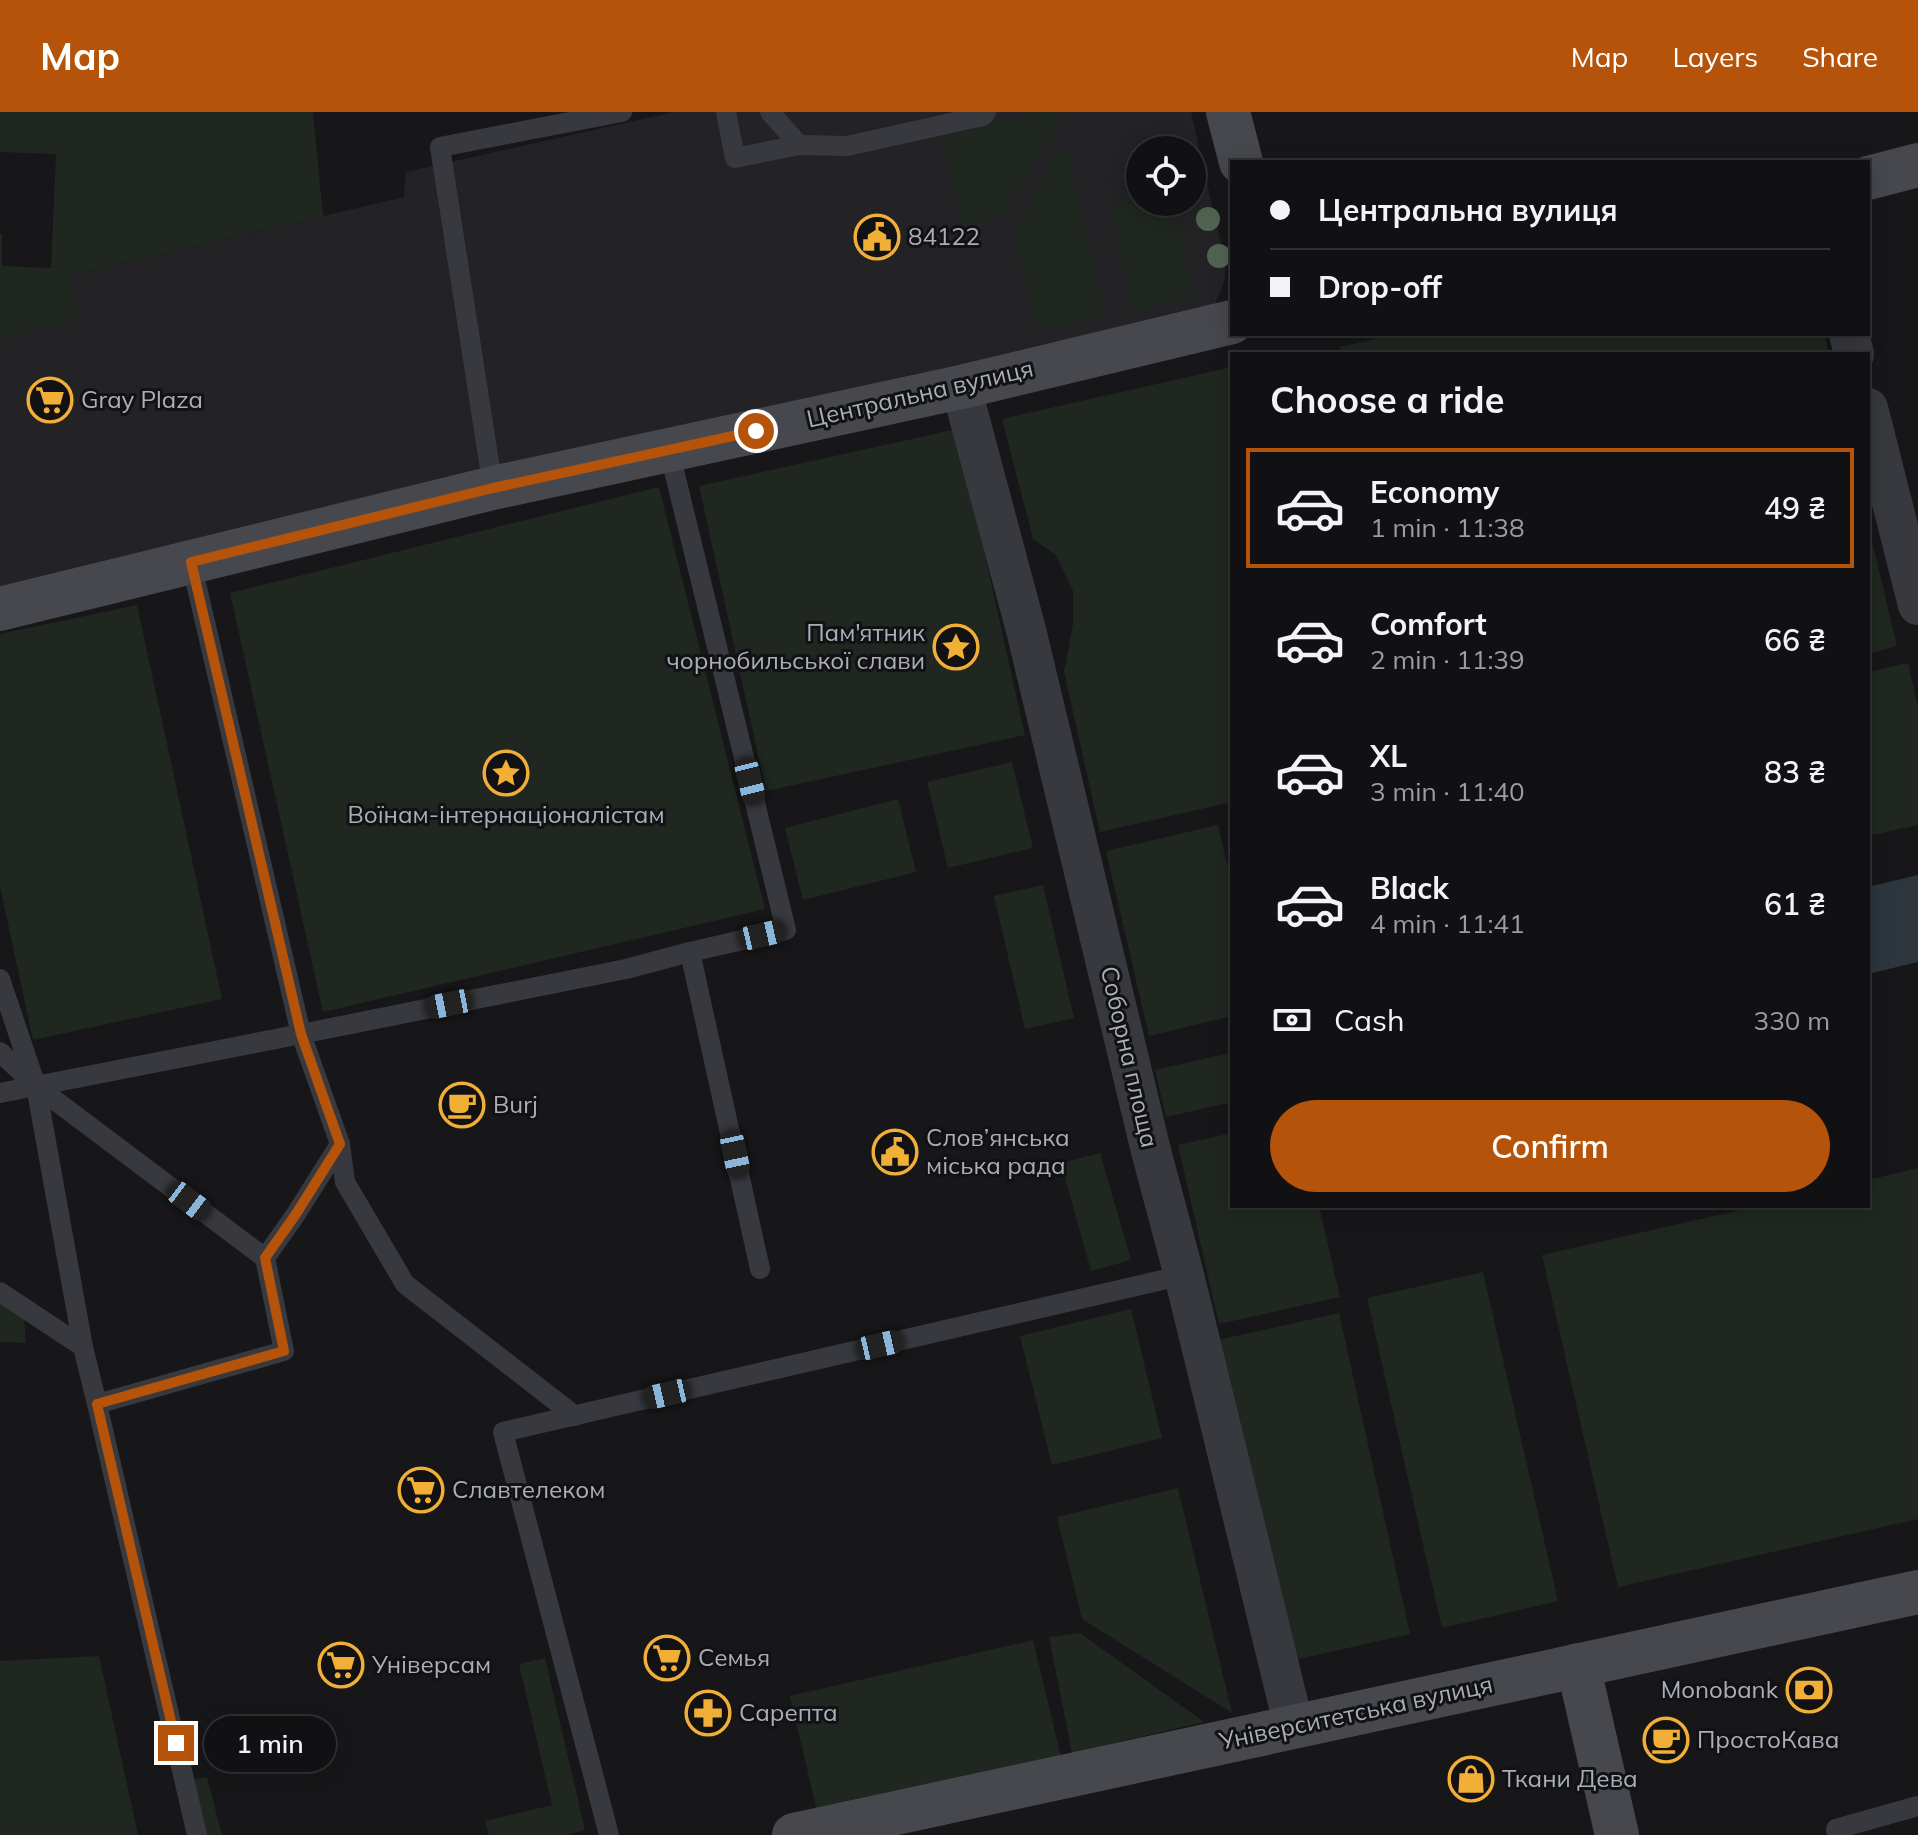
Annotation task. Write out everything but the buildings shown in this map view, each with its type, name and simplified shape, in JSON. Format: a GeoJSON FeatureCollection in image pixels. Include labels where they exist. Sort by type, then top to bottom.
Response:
{"type":"FeatureCollection","features":[{"type":"Feature","properties":{"kind":"street"},"geometry":{"type":"LineString","coordinates":[[1228,112],[1240,160]]}},
{"type":"Feature","properties":{"kind":"street"},"geometry":{"type":"LineString","coordinates":[[1870,177],[1918,165]]}},
{"type":"Feature","properties":{"kind":"street","name":"Центральна вулиця"},"geometry":{"type":"LineString","coordinates":[[0,609],[493,488],[961,387],[1230,322]]}},
{"type":"Feature","properties":{"kind":"street","name":"Соборна площа"},"geometry":{"type":"LineString","coordinates":[[961,387],[1026,630],[1294,1727]]}},
{"type":"Feature","properties":{"kind":"street"},"geometry":{"type":"LineString","coordinates":[[1870,416],[1918,605]]}},
{"type":"Feature","properties":{"kind":"street","name":"Університетська вулиця"},"geometry":{"type":"LineString","coordinates":[[794,1835],[1918,1592]]}},
{"type":"Feature","properties":{"kind":"street"},"geometry":{"type":"LineString","coordinates":[[1578,1665],[1617,1835]]}},
{"type":"Feature","properties":{"kind":"lane"},"geometry":{"type":"LineString","coordinates":[[493,488],[440,147],[622,112]]}},
{"type":"Feature","properties":{"kind":"lane"},"geometry":{"type":"LineString","coordinates":[[726,112],[735,158],[799,145],[847,146],[983,116],[986,112]]}},
{"type":"Feature","properties":{"kind":"lane"},"geometry":{"type":"LineString","coordinates":[[770,112],[799,145]]}},
{"type":"Feature","properties":{"kind":"lane"},"geometry":{"type":"LineString","coordinates":[[0,1093],[626,969],[786,930],[669,450]]}},
{"type":"Feature","properties":{"kind":"lane"},"geometry":{"type":"LineString","coordinates":[[191,562],[301,1034],[340,1144],[345,1182],[405,1284],[575,1416]]}},
{"type":"Feature","properties":{"kind":"lane"},"geometry":{"type":"LineString","coordinates":[[690,952],[760,1269]]}},
{"type":"Feature","properties":{"kind":"lane"},"geometry":{"type":"LineString","coordinates":[[0,979],[36,1086],[83,1347],[197,1835]]}},
{"type":"Feature","properties":{"kind":"lane"},"geometry":{"type":"LineString","coordinates":[[0,1052],[36,1086],[265,1258],[284,1351],[97,1404]]}},
{"type":"Feature","properties":{"kind":"lane"},"geometry":{"type":"LineString","coordinates":[[265,1258],[340,1144]]}},
{"type":"Feature","properties":{"kind":"lane"},"geometry":{"type":"LineString","coordinates":[[609,1835],[503,1432],[1184,1275]]}},
{"type":"Feature","properties":{"kind":"lane"},"geometry":{"type":"LineString","coordinates":[[0,1292],[83,1347]]}},
{"type":"Feature","properties":{"kind":"lane"},"geometry":{"type":"LineString","coordinates":[[1837,1835],[1836,1829],[1918,1806]]}},
{"type":"Feature","properties":{"kind":"shaded area"},"geometry":{"type":"Polygon","coordinates":[[[0,112],[313,112],[323,216],[69,276],[80,319],[0,339],[0,234],[2,266],[51,268],[56,154],[0,152],[0,112]]]}},
{"type":"Feature","properties":{"kind":"shaded area"},"geometry":{"type":"Polygon","coordinates":[[[674,112],[1191,112],[1196,136],[1126,136],[1126,216],[1206,216],[1206,178],[1225,262],[1225,278],[1216,302],[1208,312],[0,596],[0,339],[79,319],[69,276],[404,197],[406,172],[674,112]]]}},
{"type":"Feature","properties":{"kind":"shaded area"},"geometry":{"type":"Polygon","coordinates":[[[1042,112],[1056,112],[1058,123],[1001,217],[963,226],[941,137],[1042,112]]]}},
{"type":"Feature","properties":{"kind":"shaded area"},"geometry":{"type":"Polygon","coordinates":[[[1058,150],[1068,152],[1104,316],[1036,331],[1015,234],[1058,150]]]}},
{"type":"Feature","properties":{"kind":"shaded area"},"geometry":{"type":"Polygon","coordinates":[[[1126,203],[1126,216],[1177,216],[1195,297],[1134,311],[1110,207],[1126,203]]]}},
{"type":"Feature","properties":{"kind":"shaded area"},"geometry":{"type":"Polygon","coordinates":[[[1387,336],[1824,336],[1828,352],[1341,352],[1340,347],[1387,336]]]}},
{"type":"Feature","properties":{"kind":"shaded area"},"geometry":{"type":"Polygon","coordinates":[[[1230,367],[1230,802],[1100,832],[1064,672],[1073,624],[1073,591],[1056,555],[1033,539],[1002,419],[1230,367]]]}},
{"type":"Feature","properties":{"kind":"shaded area"},"geometry":{"type":"Polygon","coordinates":[[[957,429],[1025,735],[766,791],[699,486],[957,429]]]}},
{"type":"Feature","properties":{"kind":"shaded area"},"geometry":{"type":"Polygon","coordinates":[[[659,487],[765,909],[323,1012],[230,593],[659,487]]]}},
{"type":"Feature","properties":{"kind":"shaded area"},"geometry":{"type":"Polygon","coordinates":[[[1870,532],[1897,646],[1870,653],[1870,532]]]}},
{"type":"Feature","properties":{"kind":"shaded area"},"geometry":{"type":"Polygon","coordinates":[[[137,605],[222,999],[33,1040],[0,886],[0,634],[137,605]]]}},
{"type":"Feature","properties":{"kind":"shaded area"},"geometry":{"type":"Polygon","coordinates":[[[1908,663],[1918,707],[1918,825],[1870,836],[1870,672],[1908,663]]]}},
{"type":"Feature","properties":{"kind":"shaded area"},"geometry":{"type":"Polygon","coordinates":[[[1012,762],[1033,848],[948,868],[927,782],[1012,762]]]}},
{"type":"Feature","properties":{"kind":"shaded area"},"geometry":{"type":"Polygon","coordinates":[[[898,799],[916,872],[803,900],[785,828],[898,799]]]}},
{"type":"Feature","properties":{"kind":"shaded area"},"geometry":{"type":"Polygon","coordinates":[[[1218,825],[1230,876],[1230,1016],[1149,1036],[1106,851],[1218,825]]]}},
{"type":"Feature","properties":{"kind":"shaded area"},"geometry":{"type":"Polygon","coordinates":[[[1918,875],[1918,962],[1870,974],[1870,887],[1918,875]]]}},
{"type":"Feature","properties":{"kind":"shaded area"},"geometry":{"type":"Polygon","coordinates":[[[1043,885],[1074,1018],[1025,1029],[994,896],[1043,885]]]}},
{"type":"Feature","properties":{"kind":"shaded area"},"geometry":{"type":"Polygon","coordinates":[[[1230,1053],[1230,1102],[1166,1117],[1155,1070],[1230,1053]]]}},
{"type":"Feature","properties":{"kind":"shaded area"},"geometry":{"type":"Polygon","coordinates":[[[1230,1133],[1230,1208],[1319,1208],[1340,1297],[1219,1324],[1178,1145],[1230,1133]]]}},
{"type":"Feature","properties":{"kind":"shaded area"},"geometry":{"type":"Polygon","coordinates":[[[1100,1153],[1131,1260],[1091,1271],[1061,1163],[1100,1153]]]}},
{"type":"Feature","properties":{"kind":"shaded area"},"geometry":{"type":"Polygon","coordinates":[[[1918,1168],[1918,1519],[1618,1587],[1542,1255],[1749,1208],[1870,1208],[1870,1180],[1918,1168]]]}},
{"type":"Feature","properties":{"kind":"shaded area"},"geometry":{"type":"Polygon","coordinates":[[[1483,1272],[1558,1601],[1442,1628],[1367,1298],[1483,1272]]]}},
{"type":"Feature","properties":{"kind":"shaded area"},"geometry":{"type":"Polygon","coordinates":[[[0,1299],[24,1316],[26,1343],[0,1342],[0,1299]]]}},
{"type":"Feature","properties":{"kind":"shaded area"},"geometry":{"type":"Polygon","coordinates":[[[1131,1309],[1162,1438],[1052,1465],[1020,1336],[1131,1309]]]}},
{"type":"Feature","properties":{"kind":"shaded area"},"geometry":{"type":"Polygon","coordinates":[[[1339,1313],[1410,1634],[1290,1661],[1218,1340],[1339,1313]]]}},
{"type":"Feature","properties":{"kind":"shaded area"},"geometry":{"type":"Polygon","coordinates":[[[1178,1488],[1232,1713],[1082,1619],[1057,1517],[1178,1488]]]}},
{"type":"Feature","properties":{"kind":"shaded area"},"geometry":{"type":"Polygon","coordinates":[[[1080,1633],[1204,1722],[1072,1753],[1049,1637],[1080,1633]]]}},
{"type":"Feature","properties":{"kind":"shaded area"},"geometry":{"type":"Polygon","coordinates":[[[1033,1640],[1061,1757],[817,1811],[790,1696],[1033,1640]]]}},
{"type":"Feature","properties":{"kind":"shaded area"},"geometry":{"type":"Polygon","coordinates":[[[99,1656],[138,1835],[0,1835],[0,1661],[99,1656]]]}},
{"type":"Feature","properties":{"kind":"shaded area"},"geometry":{"type":"Polygon","coordinates":[[[545,1658],[585,1830],[566,1835],[489,1835],[485,1821],[552,1805],[519,1664],[545,1658]]]}},
{"type":"Feature","properties":{"kind":"shaded area"},"geometry":{"type":"Polygon","coordinates":[[[207,1777],[222,1835],[207,1835],[193,1780],[207,1777]]]}},
{"type":"Feature","properties":{"kind":"place","name":"84122"},"geometry":{"type":"Point","coordinates":[877,237]}},
{"type":"Feature","properties":{"kind":"place","name":"Gray Plaza"},"geometry":{"type":"Point","coordinates":[50,400]}},
{"type":"Feature","properties":{"kind":"place","name":"Пам'ятник чорнобильської слави"},"geometry":{"type":"Point","coordinates":[956,647]}},
{"type":"Feature","properties":{"kind":"place","name":"Воїнам-інтернаціоналістам"},"geometry":{"type":"Point","coordinates":[506,773]}},
{"type":"Feature","properties":{"kind":"place","name":"Burj"},"geometry":{"type":"Point","coordinates":[462,1105]}},
{"type":"Feature","properties":{"kind":"place","name":"Слов’янська міська рада"},"geometry":{"type":"Point","coordinates":[895,1152]}},
{"type":"Feature","properties":{"kind":"place","name":"Славтелеком"},"geometry":{"type":"Point","coordinates":[421,1490]}},
{"type":"Feature","properties":{"kind":"place","name":"Семья"},"geometry":{"type":"Point","coordinates":[667,1658]}},
{"type":"Feature","properties":{"kind":"place","name":"Універсам"},"geometry":{"type":"Point","coordinates":[341,1665]}},
{"type":"Feature","properties":{"kind":"place","name":"Monobank"},"geometry":{"type":"Point","coordinates":[1809,1690]}},
{"type":"Feature","properties":{"kind":"place","name":"Сарепта"},"geometry":{"type":"Point","coordinates":[708,1713]}},
{"type":"Feature","properties":{"kind":"place","name":"ПростоКава"},"geometry":{"type":"Point","coordinates":[1666,1740]}},
{"type":"Feature","properties":{"kind":"place","name":"Ткани Дева"},"geometry":{"type":"Point","coordinates":[1471,1779]}},
{"type":"Feature","properties":{"kind":"route"},"geometry":{"type":"LineString","coordinates":[[176,1743],[97,1404],[284,1351],[265,1258],[340,1144],[301,1034],[191,562],[493,488],[756,431]]}}]}
